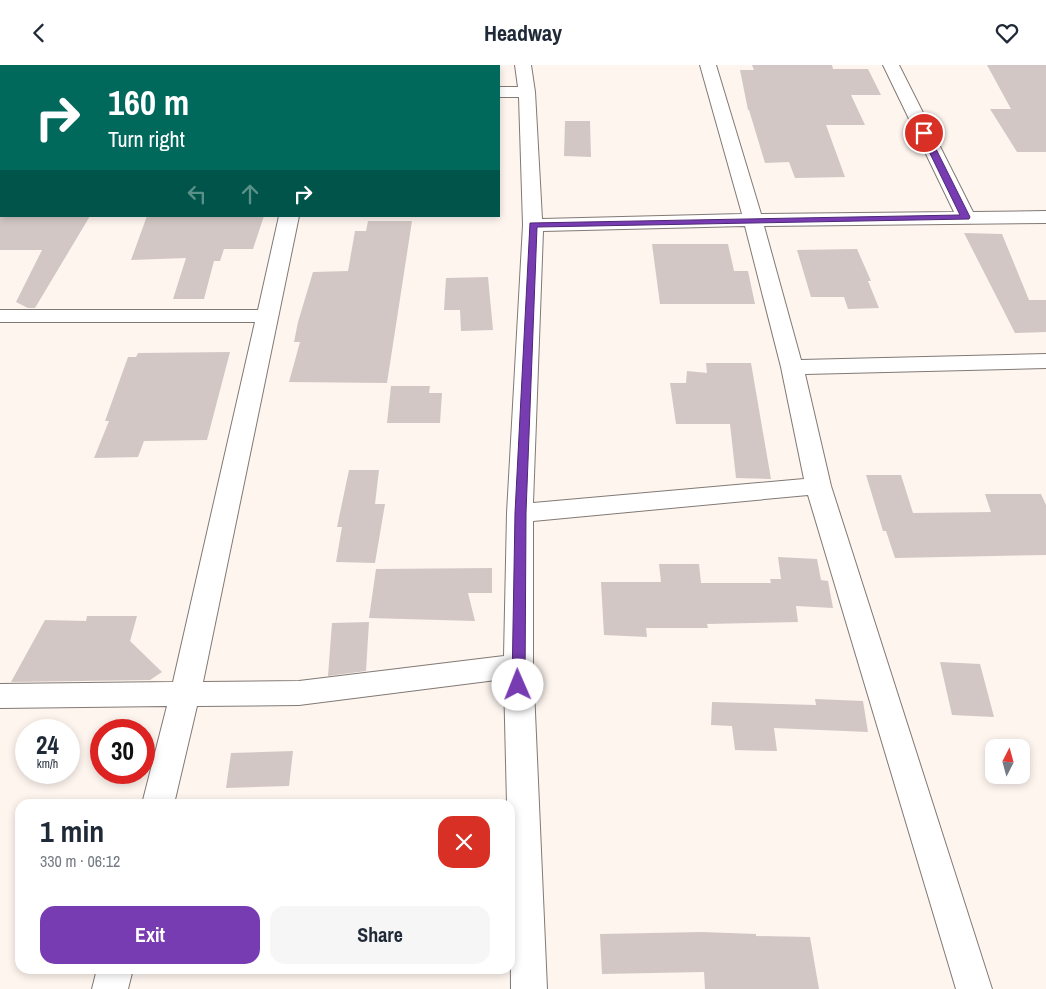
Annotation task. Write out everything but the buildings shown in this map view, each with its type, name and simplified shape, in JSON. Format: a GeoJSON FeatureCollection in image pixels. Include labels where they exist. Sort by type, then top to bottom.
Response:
{"type":"FeatureCollection","features":[{"type":"Feature","properties":{"kind":"street"},"geometry":{"type":"LineString","coordinates":[[523,65],[527,92],[533,225],[520,513],[518,666],[529,989]]}},
{"type":"Feature","properties":{"kind":"street"},"geometry":{"type":"LineString","coordinates":[[708,65],[753,220],[792,367],[818,486],[974,989]]}},
{"type":"Feature","properties":{"kind":"street"},"geometry":{"type":"LineString","coordinates":[[891,65],[966,217]]}},
{"type":"Feature","properties":{"kind":"street"},"geometry":{"type":"LineString","coordinates":[[500,92],[527,92]]}},
{"type":"Feature","properties":{"kind":"street"},"geometry":{"type":"LineString","coordinates":[[159,799],[185,695],[290,217]]}},
{"type":"Feature","properties":{"kind":"street"},"geometry":{"type":"LineString","coordinates":[[533,225],[753,220],[1046,217]]}},
{"type":"Feature","properties":{"kind":"street"},"geometry":{"type":"LineString","coordinates":[[1,319],[268,316]]}},
{"type":"Feature","properties":{"kind":"street"},"geometry":{"type":"LineString","coordinates":[[792,367],[1043,365]]}},
{"type":"Feature","properties":{"kind":"street"},"geometry":{"type":"LineString","coordinates":[[520,513],[818,486]]}},
{"type":"Feature","properties":{"kind":"street"},"geometry":{"type":"LineString","coordinates":[[0,697],[299,693],[518,666]]}},
{"type":"Feature","properties":{"kind":"street"},"geometry":{"type":"LineString","coordinates":[[110,989],[114,974]]}},
{"type":"Feature","properties":{"kind":"route"},"geometry":{"type":"LineString","coordinates":[[518,685],[520,513],[533,225],[966,217],[924,133]]}}]}
